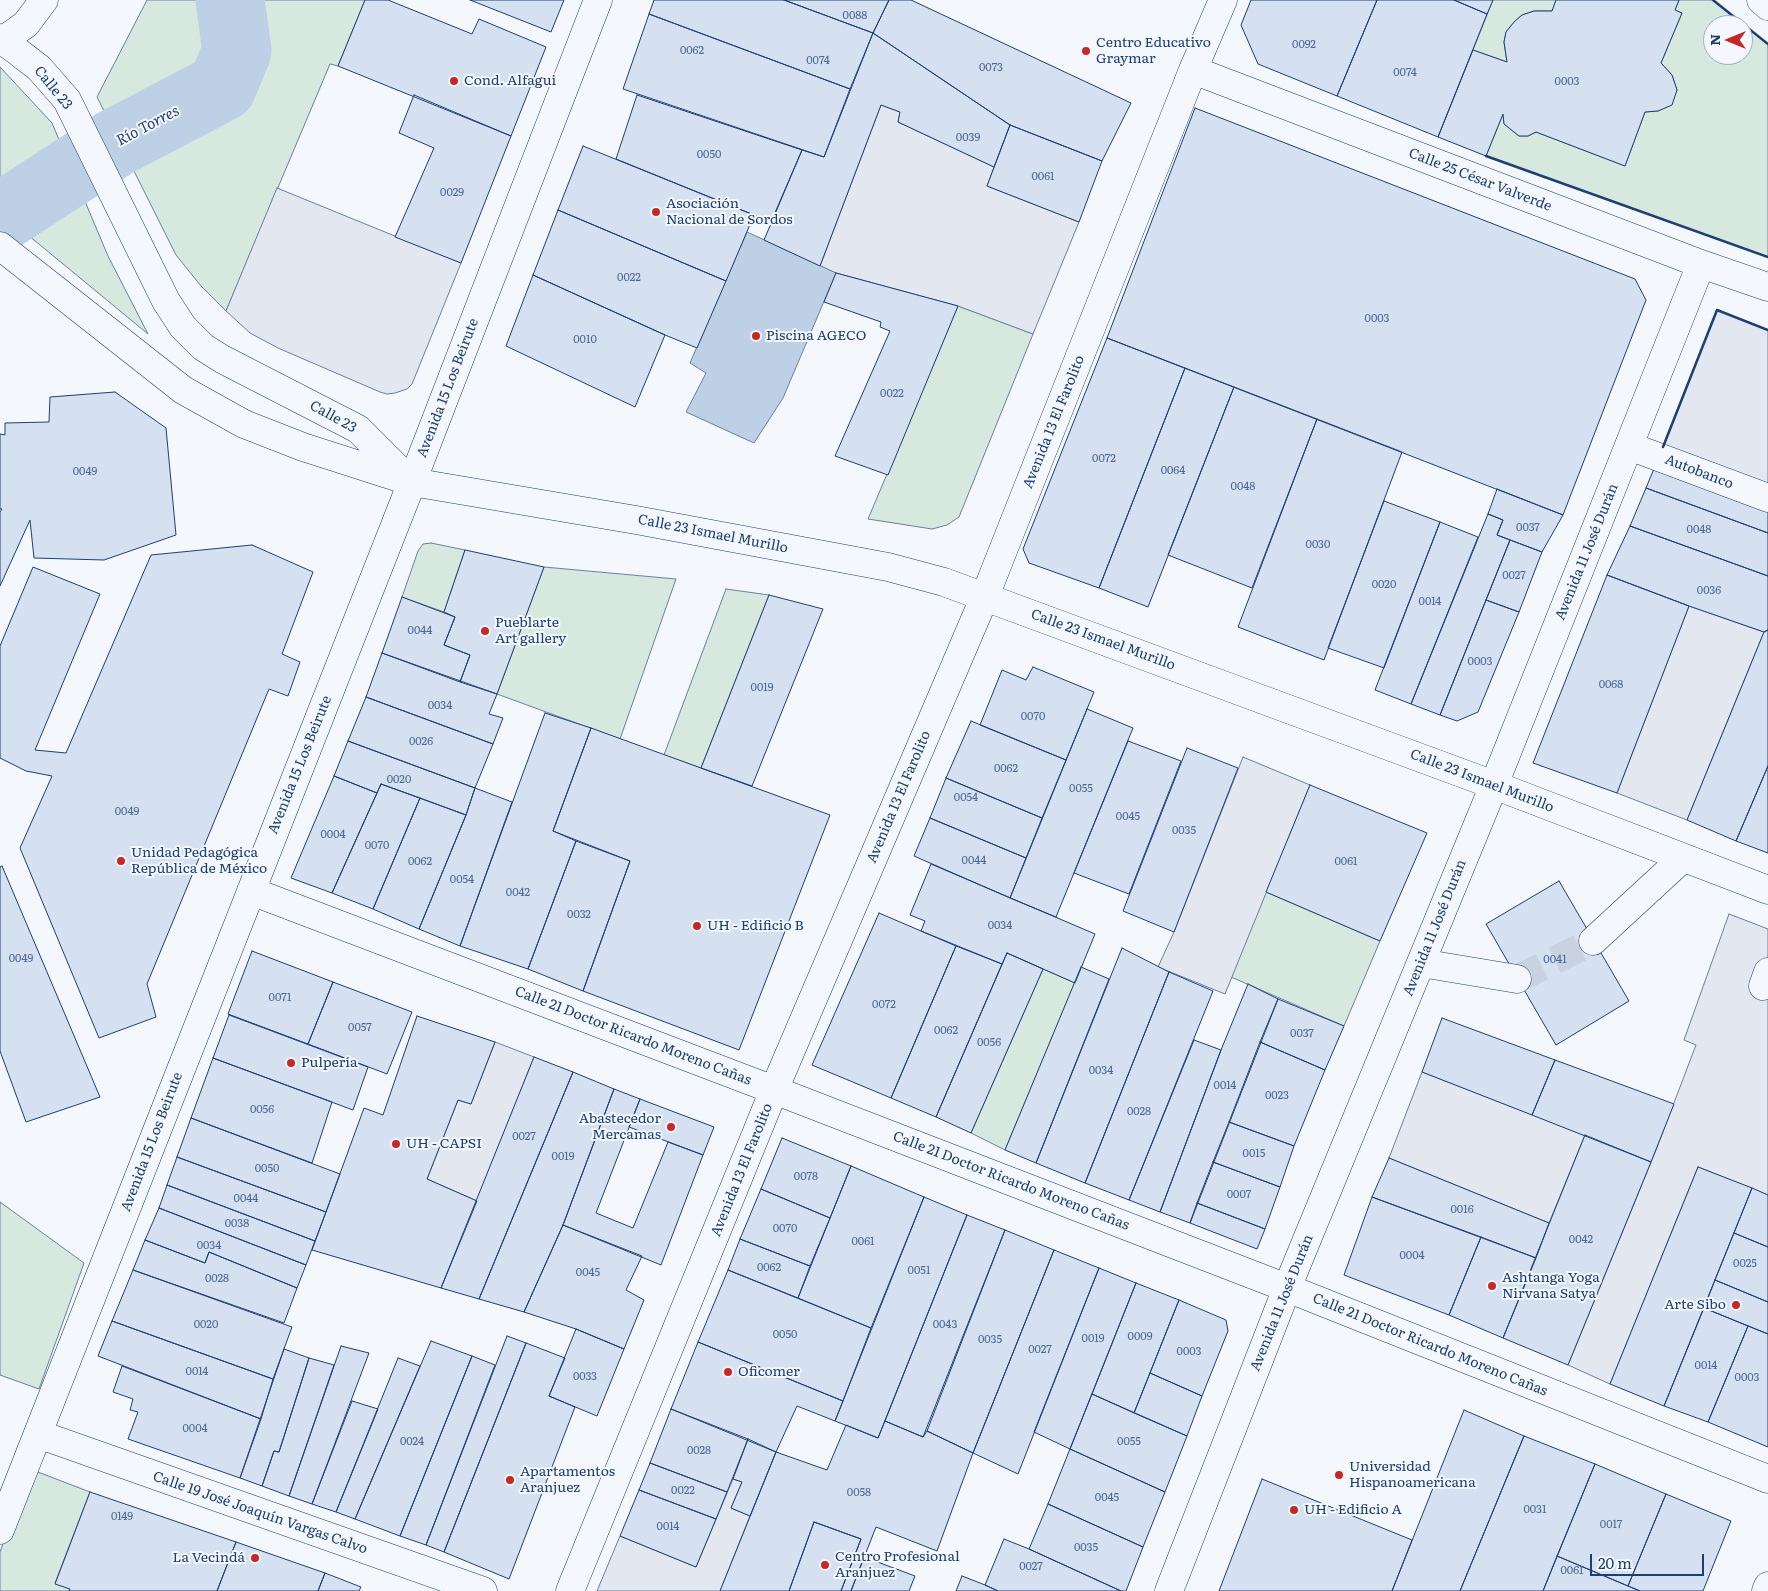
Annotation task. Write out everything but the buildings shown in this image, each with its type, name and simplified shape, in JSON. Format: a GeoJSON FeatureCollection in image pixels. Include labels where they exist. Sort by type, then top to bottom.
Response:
{"type":"FeatureCollection","features":[{"type":"Feature","properties":{"kind":"street"},"geometry":{"type":"LineString","coordinates":[[2,39],[26,24],[44,0]]}},
{"type":"Feature","properties":{"kind":"street","name":"Avenida 15 Los Beirute"},"geometry":{"type":"LineString","coordinates":[[0,1530],[412,482],[598,0]]}},
{"type":"Feature","properties":{"kind":"street","name":"Avenida 13 El Farolito"},"geometry":{"type":"LineString","coordinates":[[570,1591],[774,1090],[985,596],[1193,70],[1223,0]]}},
{"type":"Feature","properties":{"kind":"street"},"geometry":{"type":"LineString","coordinates":[[1761,0],[1768,6]]}},
{"type":"Feature","properties":{"kind":"street","name":"Calle 23"},"geometry":{"type":"LineString","coordinates":[[2,39],[39,68],[67,100],[166,301],[183,327],[203,347],[222,359],[358,429],[412,482]]}},
{"type":"Feature","properties":{"kind":"street","name":"Calle 25 César Valverde"},"geometry":{"type":"LineString","coordinates":[[1193,70],[1700,264],[1768,287]]}},
{"type":"Feature","properties":{"kind":"street"},"geometry":{"type":"LineString","coordinates":[[0,246],[183,390],[244,424],[303,448],[412,482]]}},
{"type":"Feature","properties":{"kind":"street","name":"Avenida 11 José Durán"},"geometry":{"type":"LineString","coordinates":[[1169,1591],[1288,1288],[1494,784],[1700,264]]}},
{"type":"Feature","properties":{"kind":"street","name":"Autobanco"},"geometry":{"type":"LineString","coordinates":[[1629,446],[1768,498]]}},
{"type":"Feature","properties":{"kind":"street","name":"Calle 23 Ismael Murillo"},"geometry":{"type":"LineString","coordinates":[[412,482],[636,520],[888,567],[944,582],[1494,784],[1768,890]]}},
{"type":"Feature","properties":{"kind":"street"},"geometry":{"type":"LineString","coordinates":[[1594,941],[1683,858]]}},
{"type":"Feature","properties":{"kind":"street","name":"Calle 21 Doctor Ricardo Moreno Cañas"},"geometry":{"type":"LineString","coordinates":[[250,891],[1288,1288],[1768,1479]]}},
{"type":"Feature","properties":{"kind":"street"},"geometry":{"type":"LineString","coordinates":[[1421,963],[1517,979]]}},
{"type":"Feature","properties":{"kind":"street","name":"Calle 19 José Joaquín Vargas Calvo"},"geometry":{"type":"LineString","coordinates":[[38,1434],[483,1591]]}},
{"type":"Feature","properties":{"kind":"street"},"geometry":{"type":"LineString","coordinates":[[1766,1591],[1768,1586]]}},
{"type":"Feature","properties":{"kind":"shaded area"},"geometry":{"type":"Polygon","coordinates":[[[147,0],[365,0],[338,66],[330,64],[226,311],[201,286],[176,255],[97,97],[147,0]]]}},
{"type":"Feature","properties":{"kind":"shaded area"},"geometry":{"type":"Polygon","coordinates":[[[1493,0],[1556,0],[1552,11],[1534,11],[1522,15],[1506,32],[1504,42],[1507,62],[1473,50],[1493,0]]]}},
{"type":"Feature","properties":{"kind":"shaded area"},"geometry":{"type":"Polygon","coordinates":[[[1679,0],[1713,0],[1732,15],[1703,15],[1703,65],[1753,65],[1753,32],[1768,44],[1768,257],[1486,156],[1503,114],[1504,124],[1519,136],[1528,136],[1536,132],[1625,166],[1645,112],[1658,111],[1671,105],[1677,90],[1672,75],[1661,63],[1682,13],[1675,10],[1679,0]]]}},
{"type":"Feature","properties":{"kind":"shaded area"},"geometry":{"type":"Polygon","coordinates":[[[0,67],[52,123],[108,256],[148,334],[0,212],[0,67]]]}},
{"type":"Feature","properties":{"kind":"shaded area"},"geometry":{"type":"Polygon","coordinates":[[[881,105],[900,112],[898,122],[994,167],[987,186],[1079,222],[1033,334],[958,306],[836,273],[820,266],[881,105]]]}},
{"type":"Feature","properties":{"kind":"shaded area"},"geometry":{"type":"Polygon","coordinates":[[[277,188],[461,263],[412,384],[407,389],[387,394],[380,392],[278,348],[250,333],[226,311],[277,188]]]}},
{"type":"Feature","properties":{"kind":"shaded area"},"geometry":{"type":"Polygon","coordinates":[[[958,306],[1033,334],[959,517],[947,525],[932,529],[868,519],[958,306]]]}},
{"type":"Feature","properties":{"kind":"shaded area"},"geometry":{"type":"Polygon","coordinates":[[[1717,310],[1768,330],[1768,504],[1658,459],[1717,310]]]}},
{"type":"Feature","properties":{"kind":"shaded area"},"geometry":{"type":"Polygon","coordinates":[[[431,543],[465,550],[444,612],[402,597],[418,551],[423,544],[431,543]]]}},
{"type":"Feature","properties":{"kind":"shaded area"},"geometry":{"type":"Polygon","coordinates":[[[544,567],[676,579],[620,739],[497,694],[544,567]]]}},
{"type":"Feature","properties":{"kind":"shaded area"},"geometry":{"type":"Polygon","coordinates":[[[726,589],[769,595],[701,768],[664,755],[726,589]]]}},
{"type":"Feature","properties":{"kind":"shaded area"},"geometry":{"type":"Polygon","coordinates":[[[1689,606],[1764,632],[1687,820],[1617,793],[1689,606]]]}},
{"type":"Feature","properties":{"kind":"shaded area"},"geometry":{"type":"Polygon","coordinates":[[[1243,757],[1310,785],[1225,994],[1158,967],[1174,932],[1243,757]]]}},
{"type":"Feature","properties":{"kind":"shaded area"},"geometry":{"type":"Polygon","coordinates":[[[1266,892],[1380,941],[1344,1026],[1231,977],[1266,892]]]}},
{"type":"Feature","properties":{"kind":"shaded area"},"geometry":{"type":"Polygon","coordinates":[[[1729,914],[1768,929],[1768,1195],[1698,1167],[1610,1384],[1568,1365],[1656,1150],[1696,1045],[1684,1040],[1729,914]]]}},
{"type":"Feature","properties":{"kind":"shaded area"},"geometry":{"type":"Polygon","coordinates":[[[1043,969],[1075,983],[1005,1150],[971,1133],[1043,969]]]}},
{"type":"Feature","properties":{"kind":"shaded area"},"geometry":{"type":"Polygon","coordinates":[[[495,1042],[534,1057],[477,1201],[427,1179],[458,1100],[471,1104],[495,1042]]]}},
{"type":"Feature","properties":{"kind":"shaded area"},"geometry":{"type":"Polygon","coordinates":[[[1422,1072],[1585,1135],[1549,1223],[1389,1158],[1422,1072]]]}},
{"type":"Feature","properties":{"kind":"shaded area"},"geometry":{"type":"Polygon","coordinates":[[[0,1202],[84,1263],[39,1389],[0,1375],[0,1202]]]}},
{"type":"Feature","properties":{"kind":"shaded area"},"geometry":{"type":"Polygon","coordinates":[[[30,1469],[90,1492],[55,1583],[70,1589],[69,1591],[0,1591],[0,1552],[30,1469]]]}},
{"type":"Feature","properties":{"kind":"shaded area"},"geometry":{"type":"Polygon","coordinates":[[[733,1479],[742,1482],[731,1508],[750,1516],[720,1591],[597,1591],[620,1536],[696,1567],[733,1479]]]}},
{"type":"Feature","properties":{"kind":"water","name":"Piscina AGECO"},"geometry":{"type":"Polygon","coordinates":[[[747,232],[836,273],[783,398],[754,443],[686,412],[706,373],[690,363],[747,232]]]}},
{"type":"Feature","properties":{"kind":"waterway","name":"Río Torres"},"geometry":{"type":"LineString","coordinates":[[0,218],[115,143],[222,87],[237,51],[230,0]]}},
{"type":"Feature","properties":{"kind":"tunnel"},"geometry":{"type":"LineString","coordinates":[[1517,979],[1593,941]]}},
{"type":"Feature","properties":{"kind":"wall"},"geometry":{"type":"LineString","coordinates":[[1713,0],[1768,44]]}},
{"type":"Feature","properties":{"kind":"wall"},"geometry":{"type":"LineString","coordinates":[[1486,156],[1768,257]]}},
{"type":"Feature","properties":{"kind":"wall"},"geometry":{"type":"LineString","coordinates":[[1663,447],[1717,310],[1768,330]]}},
{"type":"Feature","properties":{"kind":"place","name":"Centro Educativo Graymar"},"geometry":{"type":"Point","coordinates":[1086,51]}},
{"type":"Feature","properties":{"kind":"place","name":"Cond. Alfagui"},"geometry":{"type":"Point","coordinates":[454,81]}},
{"type":"Feature","properties":{"kind":"place","name":"Asociación Nacional de Sordos"},"geometry":{"type":"Point","coordinates":[656,212]}},
{"type":"Feature","properties":{"kind":"place","name":"Piscina AGECO"},"geometry":{"type":"Point","coordinates":[756,336]}},
{"type":"Feature","properties":{"kind":"place","name":"Pueblarte Art gallery"},"geometry":{"type":"Point","coordinates":[485,631]}},
{"type":"Feature","properties":{"kind":"place","name":"Unidad Pedagógica República de México"},"geometry":{"type":"Point","coordinates":[121,861]}},
{"type":"Feature","properties":{"kind":"place","name":"UH - Edificio B"},"geometry":{"type":"Point","coordinates":[697,926]}},
{"type":"Feature","properties":{"kind":"place","name":"Pulpería"},"geometry":{"type":"Point","coordinates":[291,1063]}},
{"type":"Feature","properties":{"kind":"place","name":"Abastecedor Mercamas"},"geometry":{"type":"Point","coordinates":[671,1127]}},
{"type":"Feature","properties":{"kind":"place","name":"UH - CAPSI"},"geometry":{"type":"Point","coordinates":[396,1144]}},
{"type":"Feature","properties":{"kind":"place","name":"Ashtanga Yoga Nirvana Satya"},"geometry":{"type":"Point","coordinates":[1492,1286]}},
{"type":"Feature","properties":{"kind":"place","name":"Arte Sibo"},"geometry":{"type":"Point","coordinates":[1736,1305]}},
{"type":"Feature","properties":{"kind":"place","name":"Oficomer"},"geometry":{"type":"Point","coordinates":[728,1372]}},
{"type":"Feature","properties":{"kind":"place","name":"Universidad Hispanoamericana"},"geometry":{"type":"Point","coordinates":[1339,1475]}},
{"type":"Feature","properties":{"kind":"place","name":"Apartamentos Aranjuez"},"geometry":{"type":"Point","coordinates":[510,1480]}},
{"type":"Feature","properties":{"kind":"place","name":"UH - Edificio A"},"geometry":{"type":"Point","coordinates":[1294,1510]}},
{"type":"Feature","properties":{"kind":"place","name":"La Vecindá"},"geometry":{"type":"Point","coordinates":[255,1558]}},
{"type":"Feature","properties":{"kind":"place","name":"Centro Profesional Aranjuez"},"geometry":{"type":"Point","coordinates":[825,1565]}}]}
